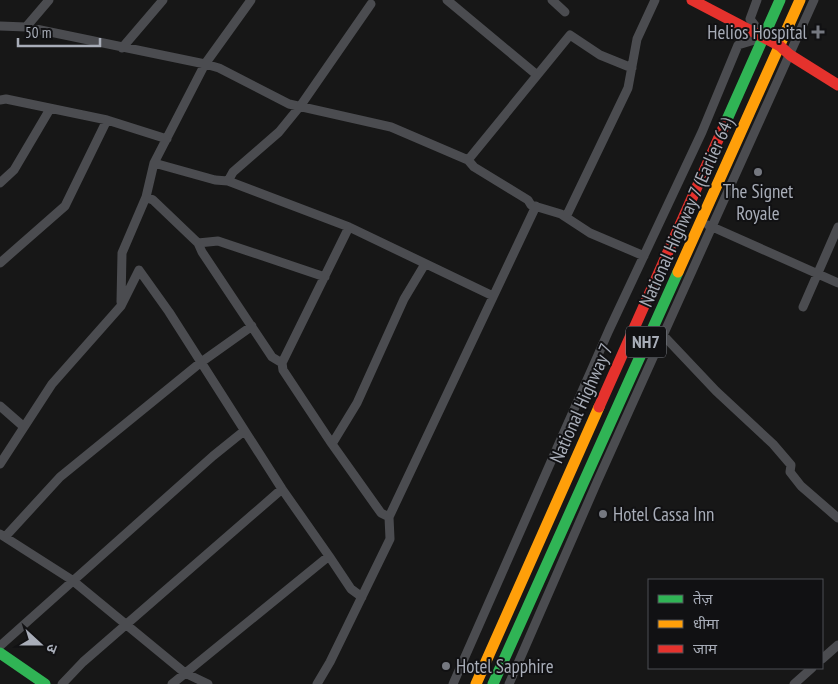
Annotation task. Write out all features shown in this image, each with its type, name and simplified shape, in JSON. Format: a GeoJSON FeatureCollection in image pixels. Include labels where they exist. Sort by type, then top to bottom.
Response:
{"type":"FeatureCollection","features":[{"type":"Feature","properties":{"kind":"main road"},"geometry":{"type":"LineString","coordinates":[[692,0],[780,46],[790,55],[838,85]]}},
{"type":"Feature","properties":{"kind":"main road","name":"National Highway 7"},"geometry":{"type":"LineString","coordinates":[[476,684],[780,0]]}},
{"type":"Feature","properties":{"kind":"main road","name":"National Highway 7 (Earlier 64)"},"geometry":{"type":"LineString","coordinates":[[493,684],[707,224],[800,0]]}},
{"type":"Feature","properties":{"kind":"main road"},"geometry":{"type":"LineString","coordinates":[[0,653],[41,683]]}},
{"type":"Feature","properties":{"kind":"street"},"geometry":{"type":"LineString","coordinates":[[26,27],[49,0]]}},
{"type":"Feature","properties":{"kind":"street"},"geometry":{"type":"LineString","coordinates":[[122,48],[163,0]]}},
{"type":"Feature","properties":{"kind":"street"},"geometry":{"type":"LineString","coordinates":[[121,306],[122,253],[146,197],[154,163],[205,64],[251,0]]}},
{"type":"Feature","properties":{"kind":"street"},"geometry":{"type":"LineString","coordinates":[[447,0],[537,76]]}},
{"type":"Feature","properties":{"kind":"street"},"geometry":{"type":"LineString","coordinates":[[552,0],[565,12]]}},
{"type":"Feature","properties":{"kind":"street"},"geometry":{"type":"LineString","coordinates":[[566,217],[628,88],[637,39],[655,0]]}},
{"type":"Feature","properties":{"kind":"street"},"geometry":{"type":"LineString","coordinates":[[453,684],[609,330],[702,132],[738,45],[764,37],[750,19],[757,0]]}},
{"type":"Feature","properties":{"kind":"street"},"geometry":{"type":"LineString","coordinates":[[508,684],[663,335],[707,224],[790,55],[814,0]]}},
{"type":"Feature","properties":{"kind":"street"},"geometry":{"type":"LineString","coordinates":[[228,181],[233,172],[279,132],[301,106],[371,4]]}},
{"type":"Feature","properties":{"kind":"street"},"geometry":{"type":"LineString","coordinates":[[1,27],[26,27],[205,64],[219,68],[289,104],[391,127],[468,160],[474,167],[528,200],[531,205],[561,214],[590,233],[644,256]]}},
{"type":"Feature","properties":{"kind":"street"},"geometry":{"type":"LineString","coordinates":[[468,160],[570,35],[600,55],[632,68]]}},
{"type":"Feature","properties":{"kind":"street"},"geometry":{"type":"LineString","coordinates":[[0,100],[6,99],[107,120],[167,139]]}},
{"type":"Feature","properties":{"kind":"street"},"geometry":{"type":"LineString","coordinates":[[0,182],[14,170],[50,109]]}},
{"type":"Feature","properties":{"kind":"street"},"geometry":{"type":"LineString","coordinates":[[0,263],[64,206],[107,120]]}},
{"type":"Feature","properties":{"kind":"street"},"geometry":{"type":"LineString","coordinates":[[154,163],[215,180],[228,181],[349,227],[493,296]]}},
{"type":"Feature","properties":{"kind":"street"},"geometry":{"type":"LineString","coordinates":[[146,197],[153,200],[198,242],[202,252],[272,357],[282,363]]}},
{"type":"Feature","properties":{"kind":"street"},"geometry":{"type":"LineString","coordinates":[[317,684],[390,539],[389,517],[536,206]]}},
{"type":"Feature","properties":{"kind":"street"},"geometry":{"type":"LineString","coordinates":[[707,224],[838,283]]}},
{"type":"Feature","properties":{"kind":"street"},"geometry":{"type":"LineString","coordinates":[[349,227],[282,363],[283,370],[332,444],[382,513],[389,517]]}},
{"type":"Feature","properties":{"kind":"street"},"geometry":{"type":"LineString","coordinates":[[803,307],[838,227]]}},
{"type":"Feature","properties":{"kind":"street"},"geometry":{"type":"LineString","coordinates":[[198,242],[218,241],[325,277]]}},
{"type":"Feature","properties":{"kind":"street"},"geometry":{"type":"LineString","coordinates":[[332,444],[357,403],[404,299],[425,264]]}},
{"type":"Feature","properties":{"kind":"street"},"geometry":{"type":"LineString","coordinates":[[0,464],[52,384],[121,306],[139,270],[169,312],[282,490],[351,588],[362,597]]}},
{"type":"Feature","properties":{"kind":"street"},"geometry":{"type":"LineString","coordinates":[[208,684],[185,673],[72,580],[2,536],[60,477],[200,362],[252,326]]}},
{"type":"Feature","properties":{"kind":"street"},"geometry":{"type":"LineString","coordinates":[[663,335],[716,392],[773,444],[791,464],[790,472],[801,486],[838,518]]}},
{"type":"Feature","properties":{"kind":"street"},"geometry":{"type":"LineString","coordinates":[[0,406],[24,427]]}},
{"type":"Feature","properties":{"kind":"street"},"geometry":{"type":"LineString","coordinates":[[0,646],[212,456],[244,431]]}},
{"type":"Feature","properties":{"kind":"street"},"geometry":{"type":"LineString","coordinates":[[62,684],[83,662],[282,490]]}},
{"type":"Feature","properties":{"kind":"street"},"geometry":{"type":"LineString","coordinates":[[172,684],[329,556]]}},
{"type":"Feature","properties":{"kind":"street"},"geometry":{"type":"LineString","coordinates":[[823,658],[838,645]]}},
{"type":"Feature","properties":{"kind":"street"},"geometry":{"type":"LineString","coordinates":[[794,684],[811,669]]}},
{"type":"Feature","properties":{"kind":"traffic: fast"},"geometry":{"type":"LineString","coordinates":[[725,124],[780,0]]}},
{"type":"Feature","properties":{"kind":"traffic: fast"},"geometry":{"type":"LineString","coordinates":[[493,684],[678,272]]}},
{"type":"Feature","properties":{"kind":"traffic: fast"},"geometry":{"type":"LineString","coordinates":[[0,653],[45,684]]}},
{"type":"Feature","properties":{"kind":"traffic: slow"},"geometry":{"type":"LineString","coordinates":[[678,272],[800,0]]}},
{"type":"Feature","properties":{"kind":"traffic: slow"},"geometry":{"type":"LineString","coordinates":[[476,684],[599,407]]}},
{"type":"Feature","properties":{"kind":"traffic: jam"},"geometry":{"type":"LineString","coordinates":[[692,0],[780,46],[790,55],[838,85]]}},
{"type":"Feature","properties":{"kind":"traffic: jam"},"geometry":{"type":"LineString","coordinates":[[599,407],[725,124]]}},
{"type":"Feature","properties":{"kind":"place","name":"Helios Hospital"},"geometry":{"type":"Point","coordinates":[818,32]}},
{"type":"Feature","properties":{"kind":"place","name":"The Signet Royale"},"geometry":{"type":"Point","coordinates":[758,172]}},
{"type":"Feature","properties":{"kind":"place","name":"Hotel Cassa Inn"},"geometry":{"type":"Point","coordinates":[603,514]}},
{"type":"Feature","properties":{"kind":"place","name":"Hotel Sapphire"},"geometry":{"type":"Point","coordinates":[446,666]}}]}
